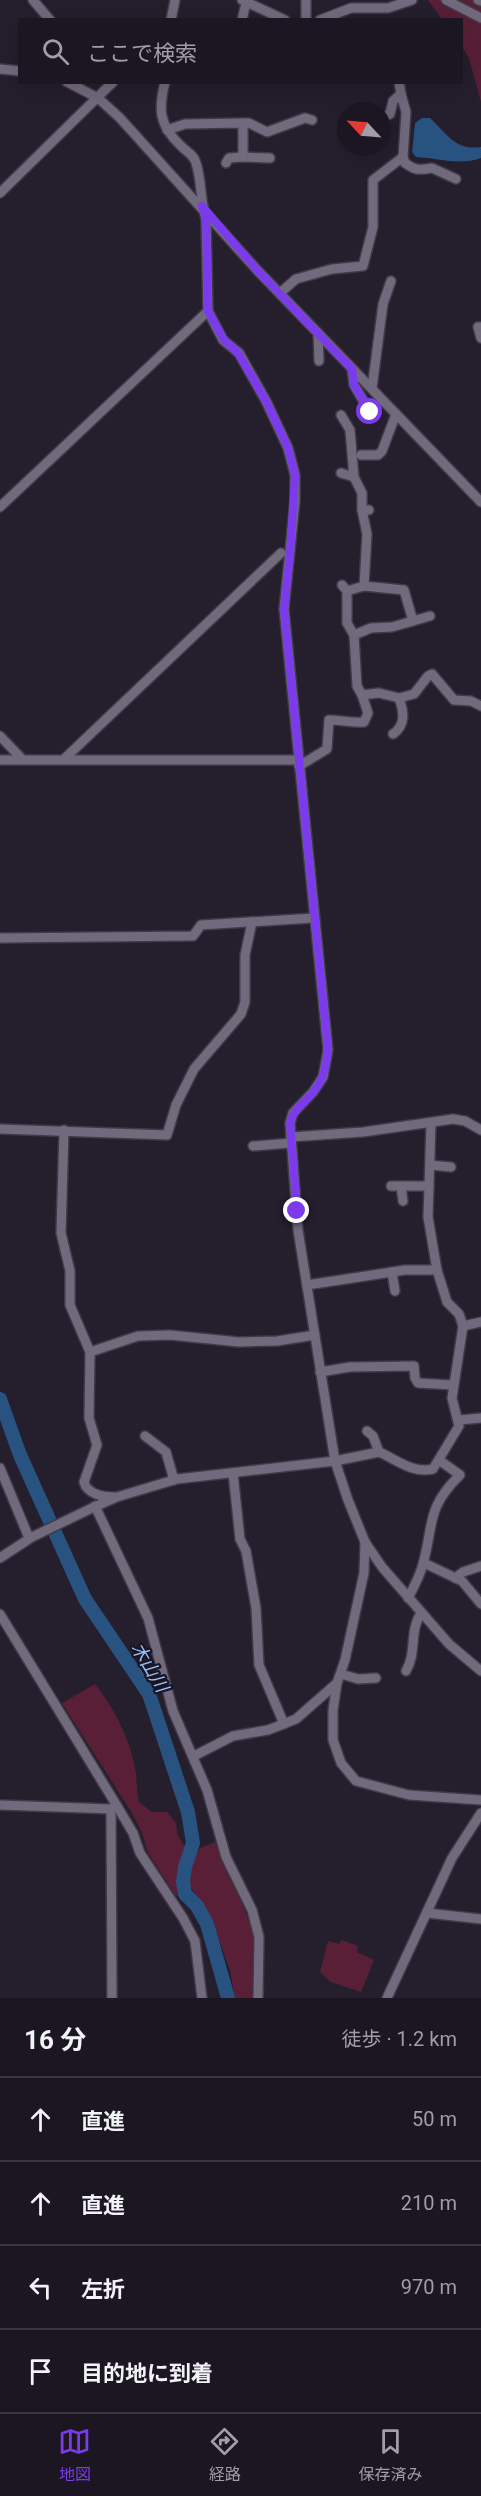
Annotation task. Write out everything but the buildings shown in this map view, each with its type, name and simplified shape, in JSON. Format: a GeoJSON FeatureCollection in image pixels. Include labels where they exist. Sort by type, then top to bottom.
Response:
{"type":"FeatureCollection","features":[{"type":"Feature","properties":{"kind":"street"},"geometry":{"type":"LineString","coordinates":[[33,0],[48,18]]}},
{"type":"Feature","properties":{"kind":"street"},"geometry":{"type":"LineString","coordinates":[[171,18],[175,0]]}},
{"type":"Feature","properties":{"kind":"street"},"geometry":{"type":"LineString","coordinates":[[306,0],[306,18]]}},
{"type":"Feature","properties":{"kind":"street"},"geometry":{"type":"LineString","coordinates":[[325,18],[351,8],[389,5],[412,0]]}},
{"type":"Feature","properties":{"kind":"street"},"geometry":{"type":"LineString","coordinates":[[446,0],[481,18]]}},
{"type":"Feature","properties":{"kind":"street"},"geometry":{"type":"LineString","coordinates":[[242,18],[244,1],[281,18]]}},
{"type":"Feature","properties":{"kind":"street"},"geometry":{"type":"LineString","coordinates":[[0,69],[18,71]]}},
{"type":"Feature","properties":{"kind":"street"},"geometry":{"type":"LineString","coordinates":[[71,84],[98,98],[120,118],[280,293],[481,502]]}},
{"type":"Feature","properties":{"kind":"street"},"geometry":{"type":"LineString","coordinates":[[0,193],[111,84]]}},
{"type":"Feature","properties":{"kind":"street"},"geometry":{"type":"LineString","coordinates":[[164,84],[160,102],[163,123],[195,160],[206,219],[208,311],[224,340],[238,353],[266,401],[288,448],[295,475],[293,522],[284,609],[328,1050],[323,1077],[291,1117],[291,1140],[298,1230],[335,1461],[365,1542],[382,1567],[449,1644],[481,1671]]}},
{"type":"Feature","properties":{"kind":"street"},"geometry":{"type":"LineString","coordinates":[[399,84],[406,112],[403,157],[405,163],[411,168],[423,171],[432,168],[456,178]]}},
{"type":"Feature","properties":{"kind":"street"},"geometry":{"type":"LineString","coordinates":[[391,110],[393,101],[401,94]]}},
{"type":"Feature","properties":{"kind":"street"},"geometry":{"type":"LineString","coordinates":[[167,130],[185,124],[249,123],[267,132],[305,118],[312,120]]}},
{"type":"Feature","properties":{"kind":"street"},"geometry":{"type":"LineString","coordinates":[[243,123],[243,157]]}},
{"type":"Feature","properties":{"kind":"street"},"geometry":{"type":"LineString","coordinates":[[280,293],[296,279],[332,269],[363,266],[373,228],[373,180],[403,157]]}},
{"type":"Feature","properties":{"kind":"street"},"geometry":{"type":"LineString","coordinates":[[226,163],[229,158],[270,158]]}},
{"type":"Feature","properties":{"kind":"street"},"geometry":{"type":"LineString","coordinates":[[372,388],[383,304],[390,281]]}},
{"type":"Feature","properties":{"kind":"street"},"geometry":{"type":"LineString","coordinates":[[0,507],[208,311]]}},
{"type":"Feature","properties":{"kind":"street"},"geometry":{"type":"LineString","coordinates":[[481,327],[478,327],[481,338]]}},
{"type":"Feature","properties":{"kind":"street"},"geometry":{"type":"LineString","coordinates":[[318,333],[319,361]]}},
{"type":"Feature","properties":{"kind":"street"},"geometry":{"type":"LineString","coordinates":[[352,369],[354,385],[370,412]]}},
{"type":"Feature","properties":{"kind":"street"},"geometry":{"type":"LineString","coordinates":[[361,455],[378,455],[382,451],[396,414]]}},
{"type":"Feature","properties":{"kind":"street"},"geometry":{"type":"LineString","coordinates":[[341,415],[350,430],[354,477],[362,493],[365,510],[367,534],[363,586]]}},
{"type":"Feature","properties":{"kind":"street"},"geometry":{"type":"LineString","coordinates":[[341,473],[354,477]]}},
{"type":"Feature","properties":{"kind":"street"},"geometry":{"type":"LineString","coordinates":[[63,760],[281,553]]}},
{"type":"Feature","properties":{"kind":"street"},"geometry":{"type":"LineString","coordinates":[[0,760],[299,763],[327,749],[326,719],[364,722],[369,712],[357,686],[354,635],[348,623],[344,588],[363,586],[404,590],[413,621]]}},
{"type":"Feature","properties":{"kind":"street"},"geometry":{"type":"LineString","coordinates":[[354,635],[371,628],[392,627],[430,616]]}},
{"type":"Feature","properties":{"kind":"street"},"geometry":{"type":"LineString","coordinates":[[362,695],[379,693],[399,698],[414,694],[432,674],[454,700],[481,706]]}},
{"type":"Feature","properties":{"kind":"street"},"geometry":{"type":"LineString","coordinates":[[393,734],[403,721],[399,698]]}},
{"type":"Feature","properties":{"kind":"street"},"geometry":{"type":"LineString","coordinates":[[0,736],[23,760]]}},
{"type":"Feature","properties":{"kind":"street"},"geometry":{"type":"LineString","coordinates":[[0,938],[193,936],[201,925],[314,918]]}},
{"type":"Feature","properties":{"kind":"street"},"geometry":{"type":"LineString","coordinates":[[0,1129],[167,1135],[176,1105],[194,1069],[241,1014],[245,1002],[245,955],[252,922]]}},
{"type":"Feature","properties":{"kind":"street"},"geometry":{"type":"LineString","coordinates":[[253,1146],[453,1119],[465,1121],[481,1130]]}},
{"type":"Feature","properties":{"kind":"street"},"geometry":{"type":"LineString","coordinates":[[367,1431],[373,1436],[379,1452],[398,1464],[428,1470],[433,1469],[457,1432],[459,1420],[452,1398],[463,1326],[459,1314],[447,1302],[437,1270],[428,1217],[431,1123]]}},
{"type":"Feature","properties":{"kind":"street"},"geometry":{"type":"LineString","coordinates":[[64,1130],[61,1233],[70,1271],[70,1305],[90,1352],[89,1418],[97,1445],[84,1482],[87,1490],[99,1495],[117,1497]]}},
{"type":"Feature","properties":{"kind":"street"},"geometry":{"type":"LineString","coordinates":[[430,1164],[451,1167]]}},
{"type":"Feature","properties":{"kind":"street"},"geometry":{"type":"LineString","coordinates":[[403,1201],[396,1186],[429,1186]]}},
{"type":"Feature","properties":{"kind":"street"},"geometry":{"type":"LineString","coordinates":[[307,1285],[392,1272],[437,1270]]}},
{"type":"Feature","properties":{"kind":"street"},"geometry":{"type":"LineString","coordinates":[[392,1272],[394,1292]]}},
{"type":"Feature","properties":{"kind":"street"},"geometry":{"type":"LineString","coordinates":[[463,1326],[481,1322]]}},
{"type":"Feature","properties":{"kind":"street"},"geometry":{"type":"LineString","coordinates":[[90,1352],[138,1336],[170,1335],[239,1342],[277,1341],[315,1335]]}},
{"type":"Feature","properties":{"kind":"street"},"geometry":{"type":"LineString","coordinates":[[320,1372],[350,1367],[414,1366],[418,1383],[453,1385]]}},
{"type":"Feature","properties":{"kind":"street"},"geometry":{"type":"LineString","coordinates":[[459,1420],[481,1418]]}},
{"type":"Feature","properties":{"kind":"street"},"geometry":{"type":"LineString","coordinates":[[145,1436],[166,1452],[174,1480]]}},
{"type":"Feature","properties":{"kind":"street"},"geometry":{"type":"LineString","coordinates":[[0,1558],[30,1537],[94,1507],[117,1497],[174,1480],[335,1461],[379,1452]]}},
{"type":"Feature","properties":{"kind":"street"},"geometry":{"type":"LineString","coordinates":[[408,1598],[424,1563],[429,1531],[438,1500],[460,1475],[439,1460]]}},
{"type":"Feature","properties":{"kind":"street"},"geometry":{"type":"LineString","coordinates":[[0,1468],[30,1537]]}},
{"type":"Feature","properties":{"kind":"street"},"geometry":{"type":"LineString","coordinates":[[233,1473],[240,1539],[246,1551],[256,1608],[259,1665],[284,1724]]}},
{"type":"Feature","properties":{"kind":"street"},"geometry":{"type":"LineString","coordinates":[[94,1507],[148,1618],[173,1711],[207,1790],[226,1857],[252,1910],[259,1937],[258,1998]]}},
{"type":"Feature","properties":{"kind":"street"},"geometry":{"type":"LineString","coordinates":[[365,1542],[364,1573],[339,1678],[332,1725],[333,1740],[341,1762],[356,1781],[409,1795],[481,1800]]}},
{"type":"Feature","properties":{"kind":"street"},"geometry":{"type":"LineString","coordinates":[[424,1563],[462,1581],[481,1604]]}},
{"type":"Feature","properties":{"kind":"street"},"geometry":{"type":"LineString","coordinates":[[455,1578],[463,1572],[481,1566]]}},
{"type":"Feature","properties":{"kind":"street"},"geometry":{"type":"LineString","coordinates":[[406,1671],[411,1663],[413,1634],[421,1613]]}},
{"type":"Feature","properties":{"kind":"street"},"geometry":{"type":"LineString","coordinates":[[0,1614],[114,1807],[133,1833],[140,1853],[183,1918],[195,1941],[202,1998]]}},
{"type":"Feature","properties":{"kind":"street"},"geometry":{"type":"LineString","coordinates":[[194,1756],[233,1736],[268,1731],[296,1719],[339,1678],[358,1680],[376,1677]]}},
{"type":"Feature","properties":{"kind":"street"},"geometry":{"type":"LineString","coordinates":[[0,1804],[114,1807]]}},
{"type":"Feature","properties":{"kind":"street"},"geometry":{"type":"LineString","coordinates":[[112,1998],[114,1807]]}},
{"type":"Feature","properties":{"kind":"street"},"geometry":{"type":"LineString","coordinates":[[387,1998],[452,1858],[481,1812]]}},
{"type":"Feature","properties":{"kind":"street"},"geometry":{"type":"LineString","coordinates":[[427,1913],[481,1919]]}},
{"type":"Feature","properties":{"kind":"shaded area"},"geometry":{"type":"Polygon","coordinates":[[[428,0],[481,0],[481,102],[469,58],[463,49],[463,18],[441,18],[428,0]]]}},
{"type":"Feature","properties":{"kind":"shaded area"},"geometry":{"type":"Polygon","coordinates":[[[95,1684],[115,1714],[131,1750],[139,1802],[152,1812],[167,1812],[176,1823],[177,1834],[185,1847],[179,1873],[180,1894],[176,1896],[148,1853],[133,1815],[62,1703],[95,1684]]]}},
{"type":"Feature","properties":{"kind":"shaded area"},"geometry":{"type":"Polygon","coordinates":[[[215,1842],[254,1936],[253,1998],[235,1998],[230,1971],[214,1925],[190,1886],[191,1861],[200,1848],[215,1842]]]}},
{"type":"Feature","properties":{"kind":"shaded area"},"geometry":{"type":"Polygon","coordinates":[[[342,1940],[358,1946],[357,1952],[374,1960],[361,1992],[331,1982],[320,1972],[328,1941],[339,1944],[342,1940]]]}},
{"type":"Feature","properties":{"kind":"water"},"geometry":{"type":"Polygon","coordinates":[[[422,118],[430,118],[458,144],[472,148],[481,147],[481,158],[457,161],[416,157],[412,152],[415,123],[422,118]]]}},
{"type":"Feature","properties":{"kind":"waterway","name":"木山川"},"geometry":{"type":"LineString","coordinates":[[0,1399],[20,1455],[85,1599],[149,1694],[188,1812],[193,1843],[185,1867],[183,1882],[185,1894],[197,1906],[207,1924],[228,1998]]}},
{"type":"Feature","properties":{"kind":"route"},"geometry":{"type":"LineString","coordinates":[[297,1211],[291,1117],[323,1077],[328,1050],[284,609],[295,501],[295,475],[288,448],[266,401],[238,353],[224,340],[208,311],[206,219],[202,206],[258,271],[352,369],[354,385],[370,412]]}}]}
